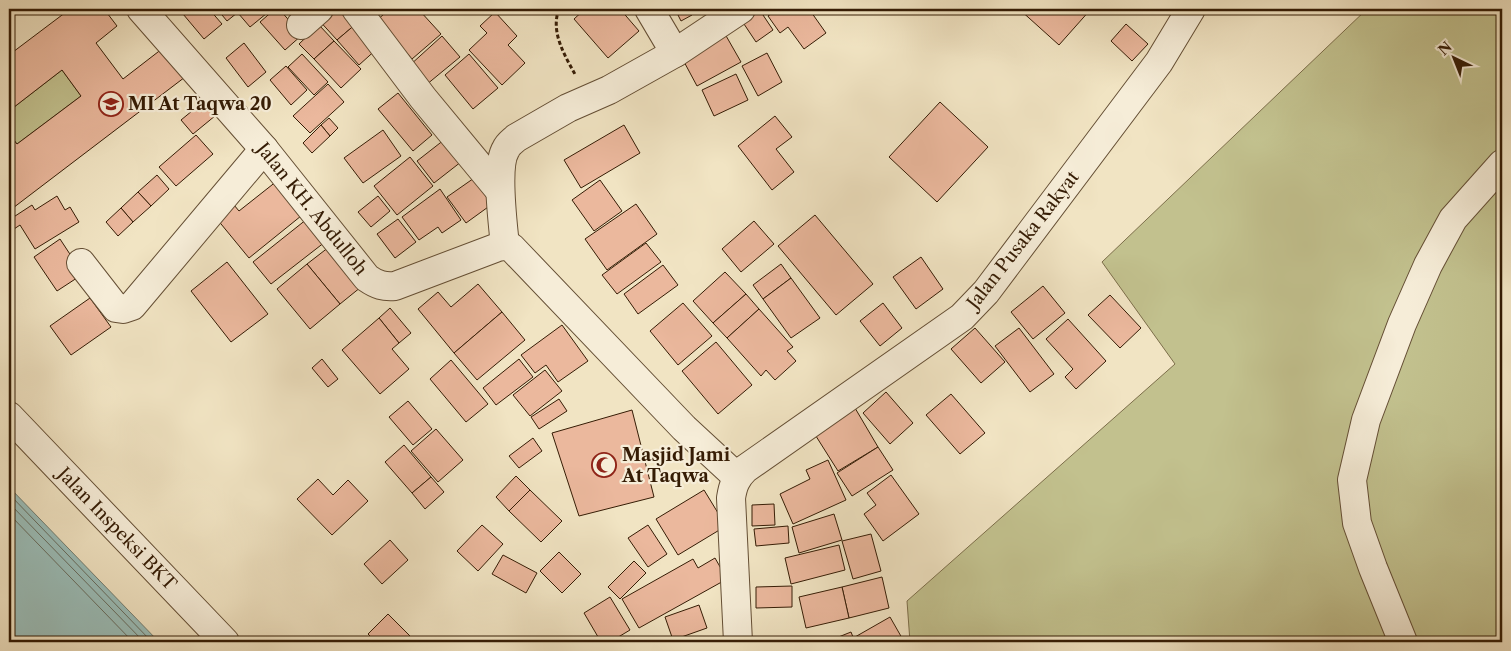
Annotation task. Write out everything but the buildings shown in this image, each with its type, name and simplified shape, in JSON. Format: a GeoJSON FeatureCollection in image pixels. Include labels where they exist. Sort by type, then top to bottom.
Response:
{"type":"FeatureCollection","features":[{"type":"Feature","properties":{"kind":"street","name":"Jalan KH. Abdulloh"},"geometry":{"type":"LineString","coordinates":[[141,9],[264,149],[367,278],[385,287],[396,286],[505,246]]}},
{"type":"Feature","properties":{"kind":"street"},"geometry":{"type":"LineString","coordinates":[[356,9],[423,98],[500,191]]}},
{"type":"Feature","properties":{"kind":"street"},"geometry":{"type":"LineString","coordinates":[[649,9],[675,53]]}},
{"type":"Feature","properties":{"kind":"street"},"geometry":{"type":"LineString","coordinates":[[738,642],[731,498],[737,477],[684,428],[527,262],[511,247],[505,246],[500,191],[503,157],[510,143],[516,138],[568,108],[609,90],[675,53],[741,9]]}},
{"type":"Feature","properties":{"kind":"street","name":"Jalan Pusaka Rakyat"},"geometry":{"type":"LineString","coordinates":[[737,477],[745,469],[962,317],[986,292],[1159,62],[1191,9]]}},
{"type":"Feature","properties":{"kind":"street"},"geometry":{"type":"LineString","coordinates":[[81,263],[116,308],[123,309],[132,306],[264,149]]}},
{"type":"Feature","properties":{"kind":"street"},"geometry":{"type":"LineString","coordinates":[[1403,642],[1357,523],[1352,480],[1366,420],[1402,324],[1428,265],[1453,219],[1502,164]]}},
{"type":"Feature","properties":{"kind":"street","name":"Jalan Inspeksi BKT"},"geometry":{"type":"LineString","coordinates":[[9,416],[225,642]]}},
{"type":"Feature","properties":{"kind":"path"},"geometry":{"type":"LineString","coordinates":[[559,9],[556,16],[557,33],[563,52],[588,99]]}},
{"type":"Feature","properties":{"kind":"shaded area"},"geometry":{"type":"Polygon","coordinates":[[[1367,9],[1502,9],[1502,642],[910,642],[907,601],[1175,364],[1102,262],[1367,9]]]}},
{"type":"Feature","properties":{"kind":"shaded area"},"geometry":{"type":"Polygon","coordinates":[[[62,70],[81,96],[17,144],[9,134],[9,111],[62,70]]]}},
{"type":"Feature","properties":{"kind":"water"},"geometry":{"type":"Polygon","coordinates":[[[9,487],[159,642],[9,642],[9,487]]]}},
{"type":"Feature","properties":{"kind":"place","name":"MI At Taqwa 20"},"geometry":{"type":"Point","coordinates":[111,104]}},
{"type":"Feature","properties":{"kind":"place","name":"Masjid Jami At Taqwa"},"geometry":{"type":"Point","coordinates":[604,465]}}]}
